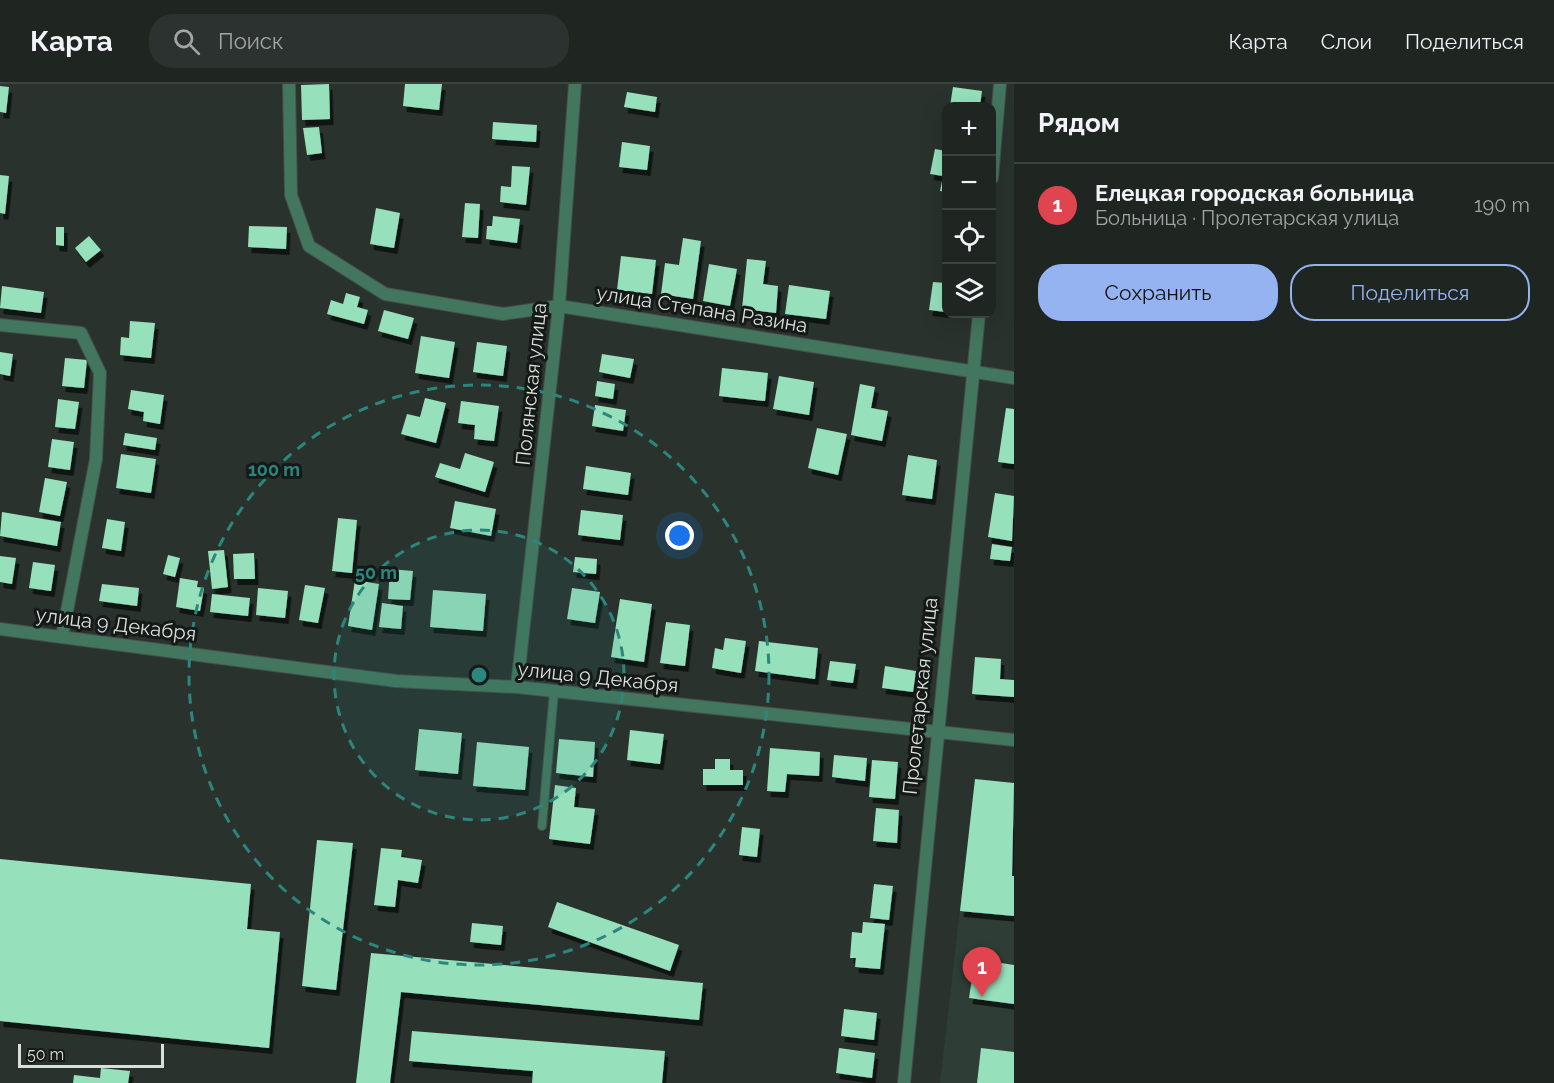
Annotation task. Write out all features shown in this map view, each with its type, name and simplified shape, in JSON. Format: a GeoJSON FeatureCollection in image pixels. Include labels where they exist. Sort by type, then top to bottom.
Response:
{"type":"FeatureCollection","features":[{"type":"Feature","properties":{"kind":"street","name":"улица Степана Разина"},"geometry":{"type":"LineString","coordinates":[[289,84],[291,195],[309,246],[385,294],[503,314],[559,306],[1014,378]]}},
{"type":"Feature","properties":{"kind":"street","name":"Полянская улица"},"geometry":{"type":"LineString","coordinates":[[517,687],[559,306],[575,84]]}},
{"type":"Feature","properties":{"kind":"street"},"geometry":{"type":"LineString","coordinates":[[994,156],[1000,84]]}},
{"type":"Feature","properties":{"kind":"street","name":"Пролетарская улица"},"geometry":{"type":"LineString","coordinates":[[903,1083],[979,318]]}},
{"type":"Feature","properties":{"kind":"street"},"geometry":{"type":"LineString","coordinates":[[0,325],[81,333],[100,373],[96,459],[62,636]]}},
{"type":"Feature","properties":{"kind":"street","name":"улица 9 Декабря"},"geometry":{"type":"LineString","coordinates":[[0,629],[396,681],[517,687],[1014,740]]}},
{"type":"Feature","properties":{"kind":"lane"},"geometry":{"type":"LineString","coordinates":[[542,826],[554,692]]}},
{"type":"Feature","properties":{"kind":"shaded area"},"geometry":{"type":"Polygon","coordinates":[[[975,779],[1014,783],[1014,1083],[940,1083],[975,779]]]}},
{"type":"Feature","properties":{"kind":"building"},"geometry":{"type":"Polygon","coordinates":[[[329,84],[330,119],[302,120],[301,85],[329,84]]]}},
{"type":"Feature","properties":{"kind":"building"},"geometry":{"type":"Polygon","coordinates":[[[405,84],[442,84],[439,110],[403,106],[405,84]]]}},
{"type":"Feature","properties":{"kind":"building"},"geometry":{"type":"Polygon","coordinates":[[[0,86],[9,87],[6,113],[0,112],[0,86]]]}},
{"type":"Feature","properties":{"kind":"building"},"geometry":{"type":"Polygon","coordinates":[[[953,87],[982,91],[981,102],[951,102],[953,87]]]}},
{"type":"Feature","properties":{"kind":"building"},"geometry":{"type":"Polygon","coordinates":[[[627,92],[657,97],[655,112],[624,107],[627,92]]]}},
{"type":"Feature","properties":{"kind":"building"},"geometry":{"type":"Polygon","coordinates":[[[493,122],[537,125],[536,142],[492,139],[493,122]]]}},
{"type":"Feature","properties":{"kind":"building"},"geometry":{"type":"Polygon","coordinates":[[[319,127],[322,153],[307,155],[303,128],[319,127]]]}},
{"type":"Feature","properties":{"kind":"building"},"geometry":{"type":"Polygon","coordinates":[[[622,142],[650,146],[647,170],[619,167],[622,142]]]}},
{"type":"Feature","properties":{"kind":"building"},"geometry":{"type":"Polygon","coordinates":[[[935,149],[942,150],[942,176],[930,174],[935,149]]]}},
{"type":"Feature","properties":{"kind":"building"},"geometry":{"type":"Polygon","coordinates":[[[512,166],[530,167],[526,205],[500,202],[501,186],[511,187],[512,166]]]}},
{"type":"Feature","properties":{"kind":"building"},"geometry":{"type":"Polygon","coordinates":[[[0,175],[9,176],[5,214],[0,213],[0,175]]]}},
{"type":"Feature","properties":{"kind":"building"},"geometry":{"type":"Polygon","coordinates":[[[465,203],[480,204],[478,238],[462,237],[465,203]]]}},
{"type":"Feature","properties":{"kind":"building"},"geometry":{"type":"Polygon","coordinates":[[[376,208],[400,213],[394,248],[370,244],[376,208]]]}},
{"type":"Feature","properties":{"kind":"building"},"geometry":{"type":"Polygon","coordinates":[[[493,216],[520,219],[517,243],[486,239],[487,226],[492,226],[493,216]]]}},
{"type":"Feature","properties":{"kind":"building"},"geometry":{"type":"Polygon","coordinates":[[[249,226],[287,227],[286,249],[248,247],[249,226]]]}},
{"type":"Feature","properties":{"kind":"building"},"geometry":{"type":"Polygon","coordinates":[[[56,227],[64,227],[64,246],[56,245],[56,227]]]}},
{"type":"Feature","properties":{"kind":"building"},"geometry":{"type":"Polygon","coordinates":[[[89,236],[101,250],[86,262],[75,248],[89,236]]]}},
{"type":"Feature","properties":{"kind":"building"},"geometry":{"type":"Polygon","coordinates":[[[683,238],[701,241],[693,299],[661,294],[665,263],[679,265],[683,238]]]}},
{"type":"Feature","properties":{"kind":"building"},"geometry":{"type":"Polygon","coordinates":[[[621,256],[656,260],[652,294],[617,290],[621,256]]]}},
{"type":"Feature","properties":{"kind":"building"},"geometry":{"type":"Polygon","coordinates":[[[747,259],[766,261],[763,284],[778,286],[776,313],[742,309],[747,259]]]}},
{"type":"Feature","properties":{"kind":"building"},"geometry":{"type":"Polygon","coordinates":[[[709,264],[737,269],[730,306],[703,301],[709,264]]]}},
{"type":"Feature","properties":{"kind":"building"},"geometry":{"type":"Polygon","coordinates":[[[933,282],[942,283],[942,312],[929,310],[933,282]]]}},
{"type":"Feature","properties":{"kind":"building"},"geometry":{"type":"Polygon","coordinates":[[[789,285],[830,291],[826,319],[785,314],[789,285]]]}},
{"type":"Feature","properties":{"kind":"building"},"geometry":{"type":"Polygon","coordinates":[[[2,286],[44,292],[41,313],[0,308],[2,286]]]}},
{"type":"Feature","properties":{"kind":"building"},"geometry":{"type":"Polygon","coordinates":[[[346,293],[360,297],[357,307],[368,310],[364,324],[327,314],[331,300],[343,304],[346,293]]]}},
{"type":"Feature","properties":{"kind":"building"},"geometry":{"type":"Polygon","coordinates":[[[384,310],[414,318],[408,339],[378,331],[384,310]]]}},
{"type":"Feature","properties":{"kind":"building"},"geometry":{"type":"Polygon","coordinates":[[[130,321],[155,323],[151,358],[120,355],[121,337],[129,338],[130,321]]]}},
{"type":"Feature","properties":{"kind":"building"},"geometry":{"type":"Polygon","coordinates":[[[421,336],[455,342],[449,378],[415,373],[421,336]]]}},
{"type":"Feature","properties":{"kind":"building"},"geometry":{"type":"Polygon","coordinates":[[[477,342],[507,346],[503,376],[473,372],[477,342]]]}},
{"type":"Feature","properties":{"kind":"building"},"geometry":{"type":"Polygon","coordinates":[[[0,352],[13,354],[10,376],[0,374],[0,352]]]}},
{"type":"Feature","properties":{"kind":"building"},"geometry":{"type":"Polygon","coordinates":[[[602,354],[634,359],[630,378],[599,372],[602,354]]]}},
{"type":"Feature","properties":{"kind":"building"},"geometry":{"type":"Polygon","coordinates":[[[65,358],[87,360],[84,388],[62,386],[65,358]]]}},
{"type":"Feature","properties":{"kind":"building"},"geometry":{"type":"Polygon","coordinates":[[[722,368],[768,373],[765,401],[719,396],[722,368]]]}},
{"type":"Feature","properties":{"kind":"building"},"geometry":{"type":"Polygon","coordinates":[[[779,376],[814,382],[809,415],[773,409],[779,376]]]}},
{"type":"Feature","properties":{"kind":"building"},"geometry":{"type":"Polygon","coordinates":[[[597,381],[615,384],[613,399],[595,396],[597,381]]]}},
{"type":"Feature","properties":{"kind":"building"},"geometry":{"type":"Polygon","coordinates":[[[860,384],[875,387],[871,408],[888,411],[882,441],[851,435],[860,384]]]}},
{"type":"Feature","properties":{"kind":"building"},"geometry":{"type":"Polygon","coordinates":[[[131,390],[164,395],[160,424],[143,421],[144,412],[128,409],[131,390]]]}},
{"type":"Feature","properties":{"kind":"building"},"geometry":{"type":"Polygon","coordinates":[[[425,398],[446,403],[436,443],[401,434],[407,414],[420,417],[425,398]]]}},
{"type":"Feature","properties":{"kind":"building"},"geometry":{"type":"Polygon","coordinates":[[[58,399],[79,402],[75,429],[55,427],[58,399]]]}},
{"type":"Feature","properties":{"kind":"building"},"geometry":{"type":"Polygon","coordinates":[[[461,401],[499,406],[494,441],[474,439],[475,425],[458,423],[461,401]]]}},
{"type":"Feature","properties":{"kind":"building"},"geometry":{"type":"Polygon","coordinates":[[[595,405],[626,410],[623,431],[592,426],[595,405]]]}},
{"type":"Feature","properties":{"kind":"building"},"geometry":{"type":"Polygon","coordinates":[[[1006,408],[1014,409],[1014,464],[998,462],[1006,408]]]}},
{"type":"Feature","properties":{"kind":"building"},"geometry":{"type":"Polygon","coordinates":[[[817,428],[847,434],[838,475],[808,468],[817,428]]]}},
{"type":"Feature","properties":{"kind":"building"},"geometry":{"type":"Polygon","coordinates":[[[125,433],[157,438],[155,450],[123,445],[125,433]]]}},
{"type":"Feature","properties":{"kind":"building"},"geometry":{"type":"Polygon","coordinates":[[[52,439],[74,442],[70,470],[48,467],[52,439]]]}},
{"type":"Feature","properties":{"kind":"building"},"geometry":{"type":"Polygon","coordinates":[[[465,453],[494,462],[485,492],[435,477],[440,463],[460,469],[465,453]]]}},
{"type":"Feature","properties":{"kind":"building"},"geometry":{"type":"Polygon","coordinates":[[[121,454],[156,459],[151,493],[116,488],[121,454]]]}},
{"type":"Feature","properties":{"kind":"building"},"geometry":{"type":"Polygon","coordinates":[[[908,455],[937,460],[932,499],[902,495],[908,455]]]}},
{"type":"Feature","properties":{"kind":"building"},"geometry":{"type":"Polygon","coordinates":[[[586,466],[631,473],[628,495],[583,489],[586,466]]]}},
{"type":"Feature","properties":{"kind":"building"},"geometry":{"type":"Polygon","coordinates":[[[45,478],[67,482],[60,516],[39,512],[45,478]]]}},
{"type":"Feature","properties":{"kind":"building"},"geometry":{"type":"Polygon","coordinates":[[[995,493],[1014,496],[1012,541],[988,537],[995,493]]]}},
{"type":"Feature","properties":{"kind":"building"},"geometry":{"type":"Polygon","coordinates":[[[455,501],[496,509],[491,536],[450,528],[455,501]]]}},
{"type":"Feature","properties":{"kind":"building"},"geometry":{"type":"Polygon","coordinates":[[[581,510],[623,515],[620,540],[578,535],[581,510]]]}},
{"type":"Feature","properties":{"kind":"building"},"geometry":{"type":"Polygon","coordinates":[[[2,512],[61,522],[57,546],[0,536],[2,512]]]}},
{"type":"Feature","properties":{"kind":"building"},"geometry":{"type":"Polygon","coordinates":[[[338,518],[357,520],[352,573],[332,571],[338,518]]]}},
{"type":"Feature","properties":{"kind":"building"},"geometry":{"type":"Polygon","coordinates":[[[107,519],[125,522],[121,551],[102,548],[107,519]]]}},
{"type":"Feature","properties":{"kind":"building"},"geometry":{"type":"Polygon","coordinates":[[[992,544],[1012,547],[1010,561],[990,559],[992,544]]]}},
{"type":"Feature","properties":{"kind":"building"},"geometry":{"type":"Polygon","coordinates":[[[224,550],[228,587],[212,589],[208,551],[224,550]]]}},
{"type":"Feature","properties":{"kind":"building"},"geometry":{"type":"Polygon","coordinates":[[[254,553],[255,579],[234,579],[233,554],[254,553]]]}},
{"type":"Feature","properties":{"kind":"building"},"geometry":{"type":"Polygon","coordinates":[[[168,555],[180,558],[175,577],[163,574],[168,555]]]}},
{"type":"Feature","properties":{"kind":"building"},"geometry":{"type":"Polygon","coordinates":[[[0,556],[16,558],[12,584],[0,582],[0,556]]]}},
{"type":"Feature","properties":{"kind":"building"},"geometry":{"type":"Polygon","coordinates":[[[575,557],[597,559],[596,574],[573,572],[575,557]]]}},
{"type":"Feature","properties":{"kind":"building"},"geometry":{"type":"Polygon","coordinates":[[[33,562],[55,565],[51,591],[29,588],[33,562]]]}},
{"type":"Feature","properties":{"kind":"building"},"geometry":{"type":"Polygon","coordinates":[[[390,569],[413,571],[410,600],[388,599],[390,569]]]}},
{"type":"Feature","properties":{"kind":"building"},"geometry":{"type":"Polygon","coordinates":[[[180,578],[198,581],[197,587],[204,588],[200,611],[176,607],[180,578]]]}},
{"type":"Feature","properties":{"kind":"building"},"geometry":{"type":"Polygon","coordinates":[[[355,580],[379,584],[372,630],[348,626],[355,580]]]}},
{"type":"Feature","properties":{"kind":"building"},"geometry":{"type":"Polygon","coordinates":[[[102,584],[139,588],[137,606],[99,601],[102,584]]]}},
{"type":"Feature","properties":{"kind":"building"},"geometry":{"type":"Polygon","coordinates":[[[305,585],[325,588],[318,623],[299,620],[305,585]]]}},
{"type":"Feature","properties":{"kind":"building"},"geometry":{"type":"Polygon","coordinates":[[[258,588],[288,591],[285,618],[256,615],[258,588]]]}},
{"type":"Feature","properties":{"kind":"building"},"geometry":{"type":"Polygon","coordinates":[[[572,588],[600,592],[595,623],[567,619],[572,588]]]}},
{"type":"Feature","properties":{"kind":"building"},"geometry":{"type":"Polygon","coordinates":[[[433,590],[486,594],[483,631],[430,627],[433,590]]]}},
{"type":"Feature","properties":{"kind":"building"},"geometry":{"type":"Polygon","coordinates":[[[212,594],[250,598],[248,616],[210,612],[212,594]]]}},
{"type":"Feature","properties":{"kind":"building"},"geometry":{"type":"Polygon","coordinates":[[[620,599],[652,604],[644,662],[611,657],[620,599]]]}},
{"type":"Feature","properties":{"kind":"building"},"geometry":{"type":"Polygon","coordinates":[[[382,603],[403,606],[401,629],[379,627],[382,603]]]}},
{"type":"Feature","properties":{"kind":"building"},"geometry":{"type":"Polygon","coordinates":[[[666,622],[690,625],[685,666],[660,663],[666,622]]]}},
{"type":"Feature","properties":{"kind":"building"},"geometry":{"type":"Polygon","coordinates":[[[725,638],[746,641],[741,673],[712,668],[715,648],[723,650],[725,638]]]}},
{"type":"Feature","properties":{"kind":"building"},"geometry":{"type":"Polygon","coordinates":[[[759,641],[818,648],[815,679],[755,671],[759,641]]]}},
{"type":"Feature","properties":{"kind":"building"},"geometry":{"type":"Polygon","coordinates":[[[975,657],[1001,659],[1000,679],[1014,680],[1014,697],[972,694],[975,657]]]}},
{"type":"Feature","properties":{"kind":"building"},"geometry":{"type":"Polygon","coordinates":[[[830,661],[856,664],[853,683],[827,680],[830,661]]]}},
{"type":"Feature","properties":{"kind":"building"},"geometry":{"type":"Polygon","coordinates":[[[885,666],[916,671],[913,692],[882,688],[885,666]]]}},
{"type":"Feature","properties":{"kind":"building"},"geometry":{"type":"Polygon","coordinates":[[[419,729],[462,733],[458,774],[415,770],[419,729]]]}},
{"type":"Feature","properties":{"kind":"building"},"geometry":{"type":"Polygon","coordinates":[[[630,730],[664,734],[660,764],[627,760],[630,730]]]}},
{"type":"Feature","properties":{"kind":"building"},"geometry":{"type":"Polygon","coordinates":[[[559,739],[595,742],[593,777],[556,773],[559,739]]]}},
{"type":"Feature","properties":{"kind":"building"},"geometry":{"type":"Polygon","coordinates":[[[477,742],[529,747],[525,790],[473,786],[477,742]]]}},
{"type":"Feature","properties":{"kind":"building"},"geometry":{"type":"Polygon","coordinates":[[[770,748],[820,752],[819,776],[787,774],[785,792],[767,791],[770,748]]]}},
{"type":"Feature","properties":{"kind":"building"},"geometry":{"type":"Polygon","coordinates":[[[834,755],[867,758],[865,781],[832,777],[834,755]]]}},
{"type":"Feature","properties":{"kind":"building"},"geometry":{"type":"Polygon","coordinates":[[[715,759],[730,759],[730,770],[743,770],[743,785],[703,785],[703,769],[715,769],[715,759]]]}},
{"type":"Feature","properties":{"kind":"building"},"geometry":{"type":"Polygon","coordinates":[[[872,760],[898,762],[895,799],[869,797],[872,760]]]}},
{"type":"Feature","properties":{"kind":"building"},"geometry":{"type":"Polygon","coordinates":[[[975,779],[1014,783],[1012,876],[1014,876],[1014,916],[960,911],[975,779]]]}},
{"type":"Feature","properties":{"kind":"building"},"geometry":{"type":"Polygon","coordinates":[[[555,785],[576,788],[574,807],[595,809],[590,844],[549,839],[555,785]]]}},
{"type":"Feature","properties":{"kind":"building"},"geometry":{"type":"Polygon","coordinates":[[[876,808],[899,810],[897,843],[873,841],[876,808]]]}},
{"type":"Feature","properties":{"kind":"building"},"geometry":{"type":"Polygon","coordinates":[[[742,827],[760,829],[757,857],[739,855],[742,827]]]}},
{"type":"Feature","properties":{"kind":"building"},"geometry":{"type":"Polygon","coordinates":[[[317,840],[353,843],[336,990],[302,986],[317,840]]]}},
{"type":"Feature","properties":{"kind":"building"},"geometry":{"type":"Polygon","coordinates":[[[381,848],[402,850],[401,857],[422,860],[418,883],[398,880],[395,907],[374,905],[381,848]]]}},
{"type":"Feature","properties":{"kind":"building"},"geometry":{"type":"Polygon","coordinates":[[[0,859],[251,884],[247,929],[280,932],[269,1048],[0,1021],[0,859]]]}},
{"type":"Feature","properties":{"kind":"building"},"geometry":{"type":"Polygon","coordinates":[[[874,884],[893,886],[889,920],[870,918],[874,884]]]}},
{"type":"Feature","properties":{"kind":"building"},"geometry":{"type":"Polygon","coordinates":[[[557,902],[679,945],[670,971],[548,927],[557,902]]]}},
{"type":"Feature","properties":{"kind":"building"},"geometry":{"type":"Polygon","coordinates":[[[863,922],[885,924],[880,969],[855,967],[856,958],[850,958],[852,932],[862,933],[863,922]]]}},
{"type":"Feature","properties":{"kind":"building"},"geometry":{"type":"Polygon","coordinates":[[[472,923],[503,926],[501,945],[470,942],[472,923]]]}},
{"type":"Feature","properties":{"kind":"building"},"geometry":{"type":"Polygon","coordinates":[[[371,953],[703,983],[699,1020],[401,992],[390,1083],[356,1083],[371,953]]]}},
{"type":"Feature","properties":{"kind":"building"},"geometry":{"type":"Polygon","coordinates":[[[975,959],[1014,965],[1014,1004],[969,998],[975,959]]]}},
{"type":"Feature","properties":{"kind":"building"},"geometry":{"type":"Polygon","coordinates":[[[844,1009],[877,1013],[874,1040],[841,1036],[844,1009]]]}},
{"type":"Feature","properties":{"kind":"building"},"geometry":{"type":"Polygon","coordinates":[[[412,1031],[665,1051],[662,1083],[532,1083],[533,1071],[409,1061],[412,1031]]]}},
{"type":"Feature","properties":{"kind":"building"},"geometry":{"type":"Polygon","coordinates":[[[839,1048],[875,1053],[872,1078],[836,1073],[839,1048]]]}},
{"type":"Feature","properties":{"kind":"building"},"geometry":{"type":"Polygon","coordinates":[[[981,1048],[1014,1052],[1014,1083],[977,1083],[981,1048]]]}},
{"type":"Feature","properties":{"kind":"building"},"geometry":{"type":"Polygon","coordinates":[[[101,1068],[130,1071],[128,1083],[73,1083],[74,1075],[100,1078],[101,1068]]]}},
{"type":"Feature","properties":{"kind":"place","name":"Елецкая городская больница"},"geometry":{"type":"Point","coordinates":[982,997]}}]}
